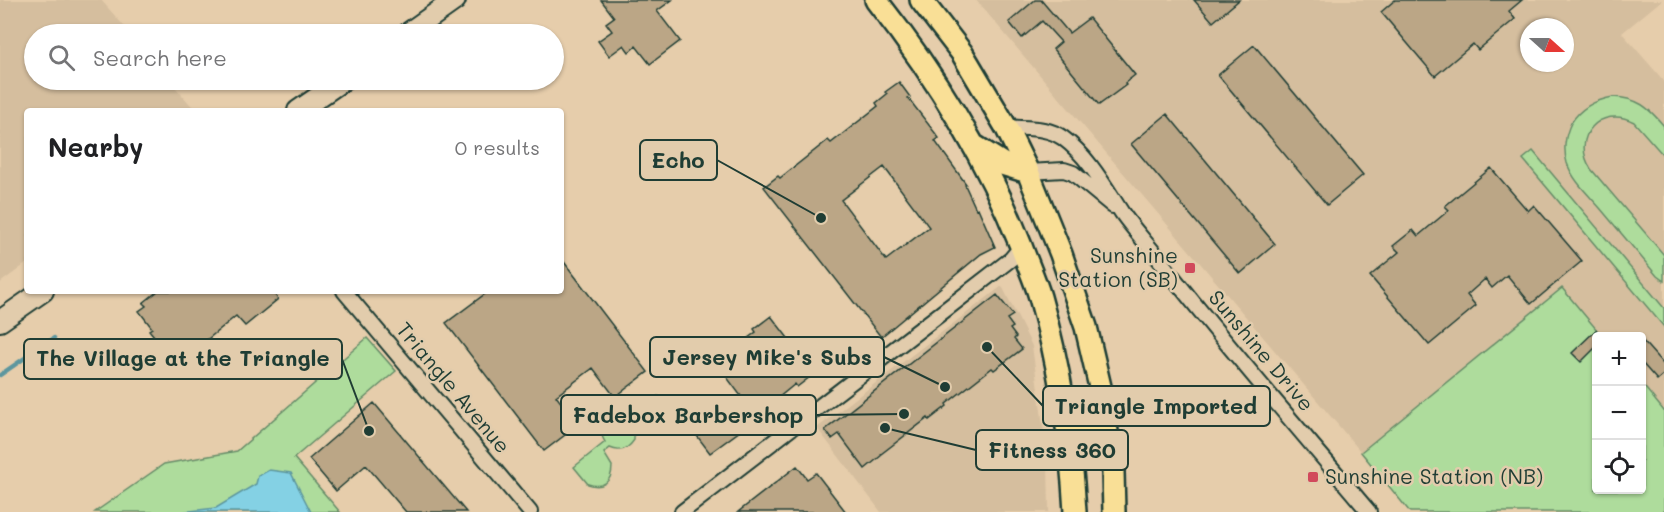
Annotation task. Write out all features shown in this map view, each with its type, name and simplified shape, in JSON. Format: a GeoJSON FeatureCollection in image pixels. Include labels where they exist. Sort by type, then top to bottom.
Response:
{"type":"FeatureCollection","features":[{"type":"Feature","properties":{"kind":"main road"},"geometry":{"type":"LineString","coordinates":[[420,24],[455,0]]}},
{"type":"Feature","properties":{"kind":"main road"},"geometry":{"type":"LineString","coordinates":[[876,0],[936,84],[975,146],[1013,225],[1019,254],[1040,295],[1065,404],[1075,512]]}},
{"type":"Feature","properties":{"kind":"main road"},"geometry":{"type":"LineString","coordinates":[[921,0],[962,53],[1006,127],[1028,172],[1061,254],[1086,327],[1101,391],[1113,472],[1114,512]]}},
{"type":"Feature","properties":{"kind":"main road"},"geometry":{"type":"LineString","coordinates":[[302,108],[328,90]]}},
{"type":"Feature","properties":{"kind":"main road"},"geometry":{"type":"LineString","coordinates":[[975,146],[1005,165],[1028,172]]}},
{"type":"Feature","properties":{"kind":"main road"},"geometry":{"type":"LineString","coordinates":[[0,321],[39,294]]}},
{"type":"Feature","properties":{"kind":"main road"},"geometry":{"type":"LineString","coordinates":[[1068,430],[1106,427]]}},
{"type":"Feature","properties":{"kind":"street","name":"Sunshine Drive"},"geometry":{"type":"LineString","coordinates":[[1006,127],[1043,129],[1063,138],[1078,152],[1100,178],[1124,215],[1216,332],[1369,512]]}},
{"type":"Feature","properties":{"kind":"street","name":"Sunshine Drive"},"geometry":{"type":"LineString","coordinates":[[1028,172],[1064,170],[1073,173],[1124,215]]}},
{"type":"Feature","properties":{"kind":"street"},"geometry":{"type":"LineString","coordinates":[[682,512],[1019,254]]}},
{"type":"Feature","properties":{"kind":"street","name":"Triangle Avenue"},"geometry":{"type":"LineString","coordinates":[[347,294],[530,512]]}},
{"type":"Feature","properties":{"kind":"shaded area"},"geometry":{"type":"Polygon","coordinates":[[[0,0],[101,0],[122,24],[24,24],[24,90],[178,90],[193,108],[24,108],[24,265],[0,283],[0,0]]]}},
{"type":"Feature","properties":{"kind":"shaded area"},"geometry":{"type":"Polygon","coordinates":[[[976,0],[1662,0],[1622,33],[1664,81],[1664,411],[1646,389],[1646,332],[1599,332],[1562,288],[1361,452],[976,0]]]}},
{"type":"Feature","properties":{"kind":"shaded area"},"geometry":{"type":"Polygon","coordinates":[[[1002,286],[1032,346],[1048,461],[1049,512],[881,512],[817,428],[1002,286]]]}},
{"type":"Feature","properties":{"kind":"green space"},"geometry":{"type":"Polygon","coordinates":[[[1613,97],[1629,99],[1642,105],[1664,126],[1664,156],[1634,122],[1610,117],[1592,127],[1587,135],[1584,146],[1585,157],[1591,169],[1664,255],[1664,281],[1657,276],[1581,187],[1567,163],[1565,143],[1571,123],[1589,105],[1613,97]]]}},
{"type":"Feature","properties":{"kind":"green space"},"geometry":{"type":"Polygon","coordinates":[[[1533,151],[1664,308],[1664,327],[1523,159],[1533,151]]]}},
{"type":"Feature","properties":{"kind":"green space"},"geometry":{"type":"Polygon","coordinates":[[[1562,288],[1599,332],[1592,332],[1592,494],[1646,494],[1646,389],[1664,411],[1664,512],[1410,512],[1361,452],[1562,288]]]}},
{"type":"Feature","properties":{"kind":"green space"},"geometry":{"type":"Polygon","coordinates":[[[367,338],[396,371],[294,458],[340,512],[95,512],[164,464],[237,451],[367,338]]]}},
{"type":"Feature","properties":{"kind":"green space"},"geometry":{"type":"Polygon","coordinates":[[[658,396],[670,414],[666,424],[662,428],[652,430],[641,424],[634,430],[634,440],[627,448],[618,450],[610,448],[604,453],[612,466],[612,472],[606,483],[598,486],[588,484],[574,467],[605,442],[601,428],[603,422],[612,416],[618,416],[630,424],[656,403],[653,400],[658,396]]]}},
{"type":"Feature","properties":{"kind":"water"},"geometry":{"type":"Polygon","coordinates":[[[269,470],[291,473],[311,512],[181,512],[216,508],[256,484],[258,476],[269,470]]]}},
{"type":"Feature","properties":{"kind":"building"},"geometry":{"type":"Polygon","coordinates":[[[601,0],[672,0],[657,11],[680,41],[650,64],[636,46],[629,52],[624,45],[609,56],[598,41],[612,31],[606,23],[614,17],[601,0]]]}},
{"type":"Feature","properties":{"kind":"building"},"geometry":{"type":"Polygon","coordinates":[[[1035,0],[1041,0],[1069,33],[1089,18],[1135,75],[1125,83],[1126,85],[1099,105],[1053,49],[1061,42],[1042,21],[1022,38],[1009,22],[1035,0]]]}},
{"type":"Feature","properties":{"kind":"building"},"geometry":{"type":"Polygon","coordinates":[[[1194,0],[1239,0],[1213,22],[1194,0]]]}},
{"type":"Feature","properties":{"kind":"building"},"geometry":{"type":"Polygon","coordinates":[[[1395,0],[1522,0],[1509,11],[1515,19],[1478,50],[1473,44],[1435,76],[1381,12],[1395,0]]]}},
{"type":"Feature","properties":{"kind":"building"},"geometry":{"type":"Polygon","coordinates":[[[1254,45],[1363,175],[1327,205],[1218,75],[1254,45]]]}},
{"type":"Feature","properties":{"kind":"building"},"geometry":{"type":"Polygon","coordinates":[[[899,82],[910,97],[908,98],[939,138],[935,141],[966,184],[995,247],[981,254],[881,337],[764,187],[778,176],[780,178],[828,140],[831,143],[878,106],[876,103],[887,94],[885,92],[899,82]],[[884,167],[841,200],[886,260],[929,227],[884,167]]]}},
{"type":"Feature","properties":{"kind":"building"},"geometry":{"type":"Polygon","coordinates":[[[1167,114],[1275,244],[1240,274],[1131,144],[1167,114]]]}},
{"type":"Feature","properties":{"kind":"building"},"geometry":{"type":"Polygon","coordinates":[[[1491,168],[1528,211],[1534,205],[1582,261],[1531,304],[1507,275],[1492,288],[1485,279],[1467,295],[1476,306],[1429,345],[1370,276],[1399,252],[1393,246],[1413,230],[1418,236],[1449,210],[1445,206],[1491,168]]]}},
{"type":"Feature","properties":{"kind":"building"},"geometry":{"type":"Polygon","coordinates":[[[564,262],[648,372],[615,397],[593,368],[556,396],[578,425],[544,451],[446,323],[485,294],[564,294],[564,262]]]}},
{"type":"Feature","properties":{"kind":"building"},"geometry":{"type":"Polygon","coordinates":[[[154,294],[274,294],[278,299],[245,326],[236,316],[164,375],[145,352],[158,341],[149,330],[152,328],[139,311],[146,306],[143,303],[154,294]]]}},
{"type":"Feature","properties":{"kind":"building"},"geometry":{"type":"Polygon","coordinates":[[[997,295],[1013,315],[1007,319],[1013,327],[1010,329],[1016,337],[1014,339],[1022,349],[994,370],[992,368],[865,469],[839,434],[832,439],[825,430],[997,295]]]}},
{"type":"Feature","properties":{"kind":"building"},"geometry":{"type":"Polygon","coordinates":[[[771,316],[815,373],[797,387],[795,384],[772,403],[774,406],[710,453],[694,432],[741,396],[714,360],[756,332],[754,329],[771,316]]]}},
{"type":"Feature","properties":{"kind":"building"},"geometry":{"type":"Polygon","coordinates":[[[1592,334],[1592,351],[1581,362],[1572,353],[1592,334]]]}},
{"type":"Feature","properties":{"kind":"building"},"geometry":{"type":"Polygon","coordinates":[[[1646,345],[1664,365],[1664,374],[1657,380],[1646,368],[1646,345]]]}},
{"type":"Feature","properties":{"kind":"building"},"geometry":{"type":"Polygon","coordinates":[[[374,403],[466,512],[406,512],[366,465],[336,491],[309,459],[374,403]]]}},
{"type":"Feature","properties":{"kind":"building"},"geometry":{"type":"Polygon","coordinates":[[[797,466],[807,479],[816,473],[846,512],[738,512],[797,466]]]}},
{"type":"Feature","properties":{"kind":"waterway"},"geometry":{"type":"LineString","coordinates":[[0,375],[54,338]]}},
{"type":"Feature","properties":{"kind":"place","name":"Echo"},"geometry":{"type":"Point","coordinates":[821,218]}},
{"type":"Feature","properties":{"kind":"place","name":"Sunshine Station (SB)"},"geometry":{"type":"Point","coordinates":[1190,268]}},
{"type":"Feature","properties":{"kind":"place","name":"Triangle Imported"},"geometry":{"type":"Point","coordinates":[987,347]}},
{"type":"Feature","properties":{"kind":"place","name":"Jersey Mike's Subs"},"geometry":{"type":"Point","coordinates":[945,387]}},
{"type":"Feature","properties":{"kind":"place","name":"Fadebox Barbershop"},"geometry":{"type":"Point","coordinates":[904,414]}},
{"type":"Feature","properties":{"kind":"place","name":"Fitness 360"},"geometry":{"type":"Point","coordinates":[885,428]}},
{"type":"Feature","properties":{"kind":"place","name":"The Village at the Triangle"},"geometry":{"type":"Point","coordinates":[369,431]}},
{"type":"Feature","properties":{"kind":"place","name":"Sunshine Station (NB)"},"geometry":{"type":"Point","coordinates":[1313,477]}}]}
